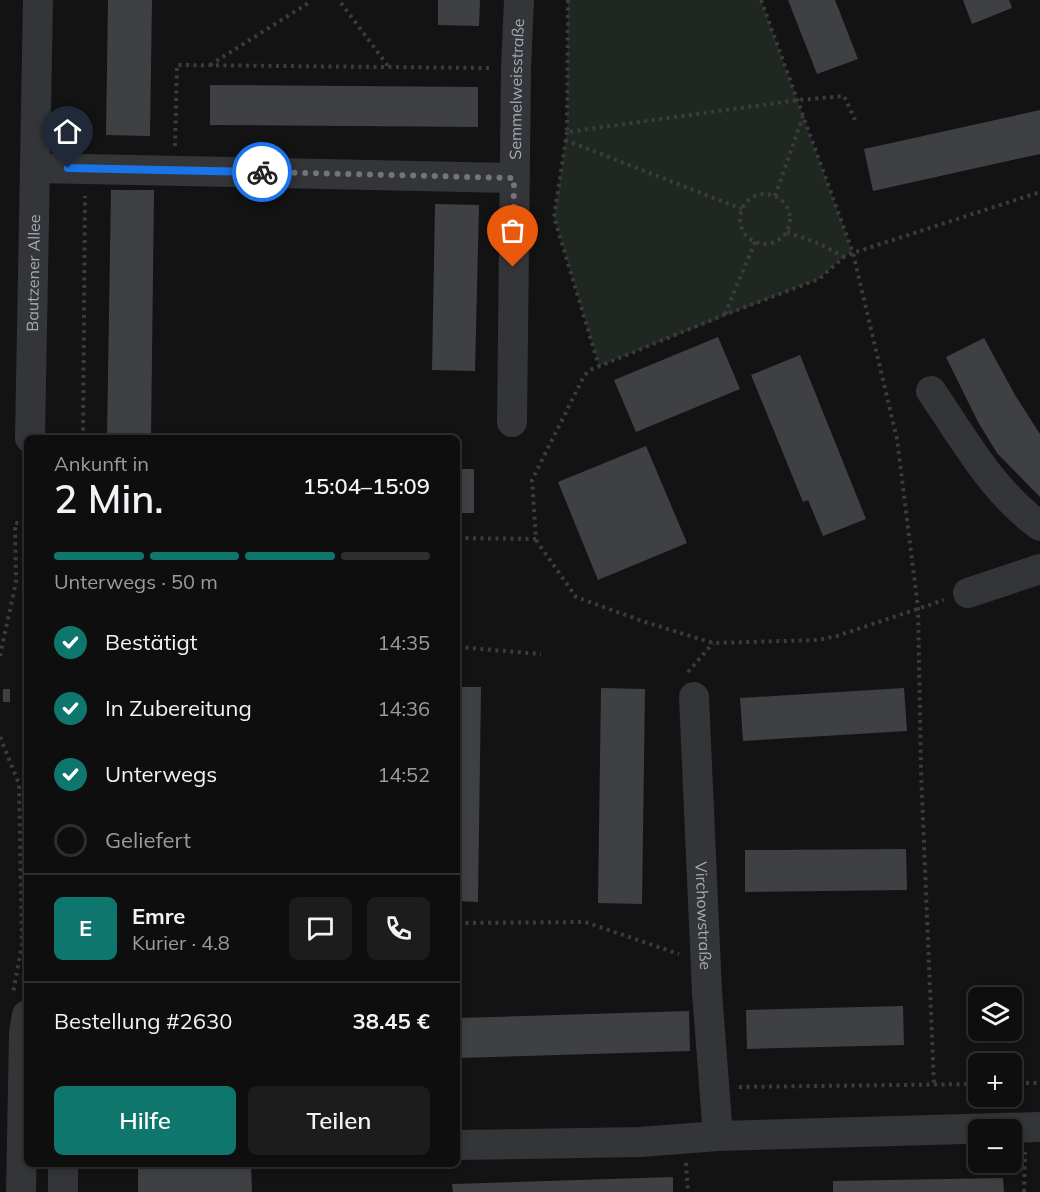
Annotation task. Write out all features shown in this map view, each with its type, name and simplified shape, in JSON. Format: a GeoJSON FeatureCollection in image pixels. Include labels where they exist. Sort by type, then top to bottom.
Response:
{"type":"FeatureCollection","features":[{"type":"Feature","properties":{"kind":"street","name":"Bautzener Allee"},"geometry":{"type":"LineString","coordinates":[[30,435],[39,0]]}},
{"type":"Feature","properties":{"kind":"street","name":"Semmelweisstraße"},"geometry":{"type":"LineString","coordinates":[[512,422],[514,178],[519,0]]}},
{"type":"Feature","properties":{"kind":"street","name":"Semmelweisstraße"},"geometry":{"type":"LineString","coordinates":[[35,168],[514,178]]}},
{"type":"Feature","properties":{"kind":"street"},"geometry":{"type":"LineString","coordinates":[[931,391],[993,482],[1019,511],[1040,526]]}},
{"type":"Feature","properties":{"kind":"street"},"geometry":{"type":"LineString","coordinates":[[968,593],[1040,569]]}},
{"type":"Feature","properties":{"kind":"street","name":"Virchowstraße"},"geometry":{"type":"LineString","coordinates":[[690,686],[705,962],[718,1136]]}},
{"type":"Feature","properties":{"kind":"street"},"geometry":{"type":"LineString","coordinates":[[19,1009],[24,1034],[21,1192]]}},
{"type":"Feature","properties":{"kind":"street"},"geometry":{"type":"LineString","coordinates":[[460,1145],[640,1142],[718,1136],[1033,1127]]}},
{"type":"Feature","properties":{"kind":"street"},"geometry":{"type":"LineString","coordinates":[[63,1167],[63,1192]]}},
{"type":"Feature","properties":{"kind":"path"},"geometry":{"type":"LineString","coordinates":[[568,0],[567,132],[554,217],[599,366]]}},
{"type":"Feature","properties":{"kind":"path"},"geometry":{"type":"LineString","coordinates":[[760,0],[853,253],[897,439],[918,608],[921,771],[934,1085]]}},
{"type":"Feature","properties":{"kind":"path"},"geometry":{"type":"LineString","coordinates":[[210,65],[310,2]]}},
{"type":"Feature","properties":{"kind":"path"},"geometry":{"type":"LineString","coordinates":[[341,3],[388,67]]}},
{"type":"Feature","properties":{"kind":"path"},"geometry":{"type":"LineString","coordinates":[[174,171],[177,65],[516,68]]}},
{"type":"Feature","properties":{"kind":"path"},"geometry":{"type":"LineString","coordinates":[[567,132],[798,100],[844,96],[855,120]]}},
{"type":"Feature","properties":{"kind":"path"},"geometry":{"type":"LineString","coordinates":[[775,196],[804,115]]}},
{"type":"Feature","properties":{"kind":"path"},"geometry":{"type":"LineString","coordinates":[[565,140],[742,208]]}},
{"type":"Feature","properties":{"kind":"path"},"geometry":{"type":"LineString","coordinates":[[83,435],[85,169]]}},
{"type":"Feature","properties":{"kind":"path"},"geometry":{"type":"LineString","coordinates":[[918,608],[837,636],[818,640],[713,643],[645,622],[576,597],[536,539],[532,480],[584,376],[599,366],[819,279],[844,257],[853,253],[1040,192]]}},
{"type":"Feature","properties":{"kind":"path"},"geometry":{"type":"LineString","coordinates":[[768,194],[775,196],[787,207],[790,224],[787,232],[769,244],[755,242],[748,238],[740,224],[742,208],[752,197],[768,194]]}},
{"type":"Feature","properties":{"kind":"path"},"geometry":{"type":"LineString","coordinates":[[787,232],[820,244],[844,257]]}},
{"type":"Feature","properties":{"kind":"path"},"geometry":{"type":"LineString","coordinates":[[724,315],[755,242]]}},
{"type":"Feature","properties":{"kind":"path"},"geometry":{"type":"LineString","coordinates":[[0,656],[16,582],[15,523],[24,523]]}},
{"type":"Feature","properties":{"kind":"path"},"geometry":{"type":"LineString","coordinates":[[460,538],[536,539]]}},
{"type":"Feature","properties":{"kind":"path"},"geometry":{"type":"LineString","coordinates":[[690,686],[713,643]]}},
{"type":"Feature","properties":{"kind":"path"},"geometry":{"type":"LineString","coordinates":[[460,647],[541,654]]}},
{"type":"Feature","properties":{"kind":"path"},"geometry":{"type":"LineString","coordinates":[[0,737],[19,784],[22,945],[19,1009]]}},
{"type":"Feature","properties":{"kind":"path"},"geometry":{"type":"LineString","coordinates":[[460,923],[585,922],[705,962]]}},
{"type":"Feature","properties":{"kind":"path"},"geometry":{"type":"LineString","coordinates":[[1022,1083],[1040,1083]]}},
{"type":"Feature","properties":{"kind":"path"},"geometry":{"type":"LineString","coordinates":[[714,1087],[968,1084]]}},
{"type":"Feature","properties":{"kind":"path"},"geometry":{"type":"LineString","coordinates":[[1024,1192],[1033,1127]]}},
{"type":"Feature","properties":{"kind":"shaded area"},"geometry":{"type":"Polygon","coordinates":[[[568,0],[761,0],[853,253],[844,257],[819,279],[599,366],[554,217],[567,132],[568,0]]]}},
{"type":"Feature","properties":{"kind":"building"},"geometry":{"type":"Polygon","coordinates":[[[108,0],[152,0],[150,136],[106,135],[108,0]]]}},
{"type":"Feature","properties":{"kind":"building"},"geometry":{"type":"Polygon","coordinates":[[[438,0],[480,0],[479,26],[438,25],[438,0]]]}},
{"type":"Feature","properties":{"kind":"building"},"geometry":{"type":"Polygon","coordinates":[[[788,0],[835,0],[858,59],[817,74],[788,0]]]}},
{"type":"Feature","properties":{"kind":"building"},"geometry":{"type":"Polygon","coordinates":[[[963,0],[1009,0],[1012,8],[972,24],[963,0]]]}},
{"type":"Feature","properties":{"kind":"building"},"geometry":{"type":"Polygon","coordinates":[[[210,85],[478,87],[478,127],[210,125],[210,85]]]}},
{"type":"Feature","properties":{"kind":"building"},"geometry":{"type":"Polygon","coordinates":[[[1040,110],[1040,154],[873,191],[864,149],[1040,110]]]}},
{"type":"Feature","properties":{"kind":"building"},"geometry":{"type":"Polygon","coordinates":[[[111,190],[154,190],[151,435],[107,435],[111,190]]]}},
{"type":"Feature","properties":{"kind":"building"},"geometry":{"type":"Polygon","coordinates":[[[435,204],[479,205],[475,371],[432,370],[435,204]]]}},
{"type":"Feature","properties":{"kind":"building"},"geometry":{"type":"Polygon","coordinates":[[[718,337],[740,389],[636,432],[614,380],[718,337]]]}},
{"type":"Feature","properties":{"kind":"building"},"geometry":{"type":"Polygon","coordinates":[[[984,338],[1015,395],[1040,434],[1040,497],[997,453],[978,422],[946,357],[984,338]]]}},
{"type":"Feature","properties":{"kind":"building"},"geometry":{"type":"Polygon","coordinates":[[[800,355],[866,519],[823,536],[808,500],[803,502],[751,375],[800,355]]]}},
{"type":"Feature","properties":{"kind":"building"},"geometry":{"type":"Polygon","coordinates":[[[646,446],[687,543],[598,580],[558,482],[646,446]]]}},
{"type":"Feature","properties":{"kind":"building"},"geometry":{"type":"Polygon","coordinates":[[[460,469],[474,469],[474,513],[460,513],[460,469]]]}},
{"type":"Feature","properties":{"kind":"building"},"geometry":{"type":"Polygon","coordinates":[[[460,687],[481,687],[478,902],[460,901],[460,687]]]}},
{"type":"Feature","properties":{"kind":"building"},"geometry":{"type":"Polygon","coordinates":[[[601,688],[645,689],[642,904],[598,903],[601,688]]]}},
{"type":"Feature","properties":{"kind":"building"},"geometry":{"type":"Polygon","coordinates":[[[904,688],[907,731],[743,741],[740,698],[904,688]]]}},
{"type":"Feature","properties":{"kind":"building"},"geometry":{"type":"Polygon","coordinates":[[[3,689],[10,689],[10,702],[3,702],[3,689]]]}},
{"type":"Feature","properties":{"kind":"building"},"geometry":{"type":"Polygon","coordinates":[[[906,849],[907,890],[745,892],[745,850],[906,849]]]}},
{"type":"Feature","properties":{"kind":"building"},"geometry":{"type":"Polygon","coordinates":[[[903,1006],[904,1045],[747,1049],[746,1010],[903,1006]]]}},
{"type":"Feature","properties":{"kind":"building"},"geometry":{"type":"Polygon","coordinates":[[[689,1011],[690,1051],[460,1058],[460,1018],[689,1011]]]}},
{"type":"Feature","properties":{"kind":"building"},"geometry":{"type":"Polygon","coordinates":[[[138,1167],[251,1167],[252,1192],[138,1192],[138,1167]]]}},
{"type":"Feature","properties":{"kind":"building"},"geometry":{"type":"Polygon","coordinates":[[[673,1177],[673,1192],[453,1192],[452,1184],[673,1177]]]}},
{"type":"Feature","properties":{"kind":"building"},"geometry":{"type":"Polygon","coordinates":[[[1003,1178],[1004,1192],[833,1192],[833,1181],[1003,1178]]]}},
{"type":"Feature","properties":{"kind":"way so far"},"geometry":{"type":"LineString","coordinates":[[262,172],[514,178],[513,267]]}},
{"type":"Feature","properties":{"kind":"route"},"geometry":{"type":"LineString","coordinates":[[68,168],[262,172]]}}]}
